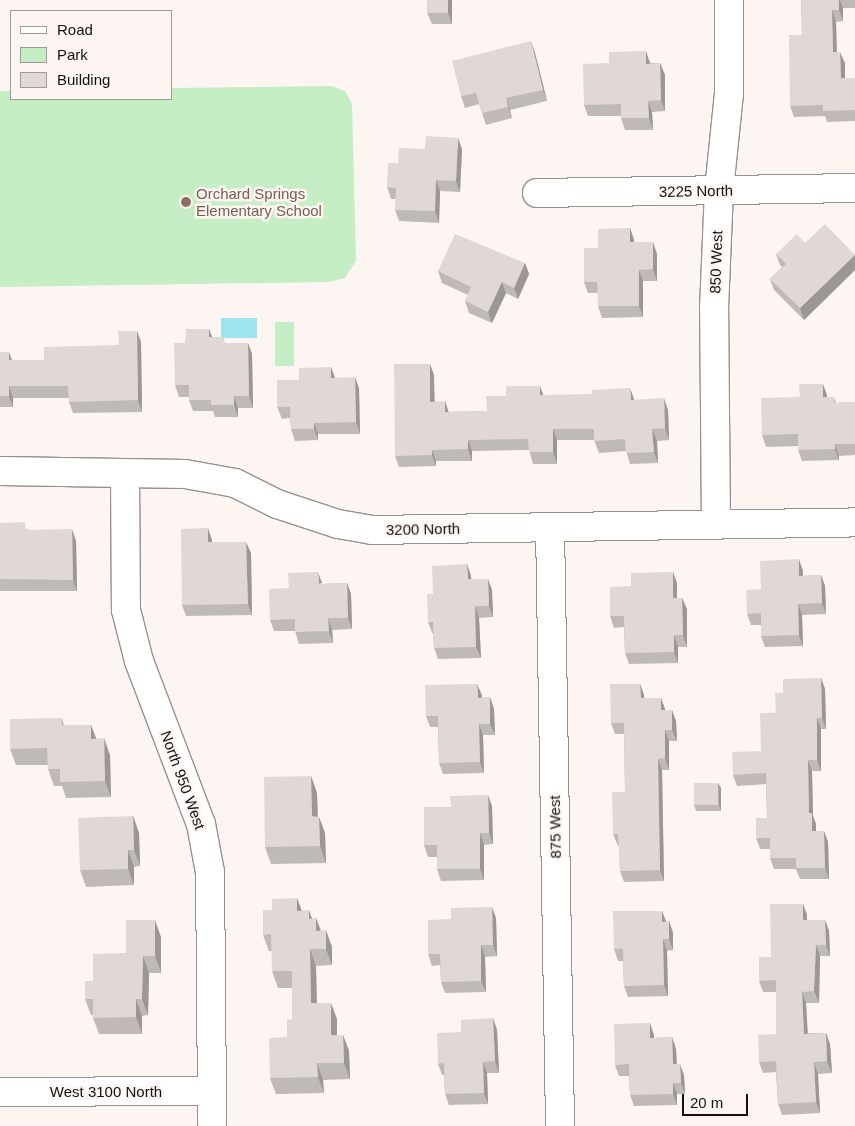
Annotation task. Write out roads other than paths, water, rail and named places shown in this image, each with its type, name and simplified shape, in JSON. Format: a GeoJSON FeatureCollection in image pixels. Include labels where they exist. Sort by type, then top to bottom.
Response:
{"type":"FeatureCollection","features":[{"type":"Feature","properties":{"kind":"street","name":"850 West"},"geometry":{"type":"LineString","coordinates":[[716,525],[714,309],[719,190],[729,94],[729,0]]}},
{"type":"Feature","properties":{"kind":"street","name":"3225 North"},"geometry":{"type":"LineString","coordinates":[[537,193],[855,188]]}},
{"type":"Feature","properties":{"kind":"street","name":"3200 North"},"geometry":{"type":"LineString","coordinates":[[0,471],[186,474],[235,483],[277,504],[338,524],[372,530],[855,522]]}},
{"type":"Feature","properties":{"kind":"street","name":"North 950 West"},"geometry":{"type":"LineString","coordinates":[[125,473],[126,610],[138,662],[201,824],[210,872],[212,1123]]}},
{"type":"Feature","properties":{"kind":"street","name":"875 West"},"geometry":{"type":"LineString","coordinates":[[550,527],[560,1126]]}},
{"type":"Feature","properties":{"kind":"street","name":"West 3100 North"},"geometry":{"type":"LineString","coordinates":[[0,1092],[212,1091]]}},
{"type":"Feature","properties":{"kind":"water"},"geometry":{"type":"Polygon","coordinates":[[[221,318],[257,318],[257,338],[221,338],[221,318]]]}},
{"type":"Feature","properties":{"kind":"place","name":"Orchard Springs Elementary School"},"geometry":{"type":"Point","coordinates":[186,202]}}]}
